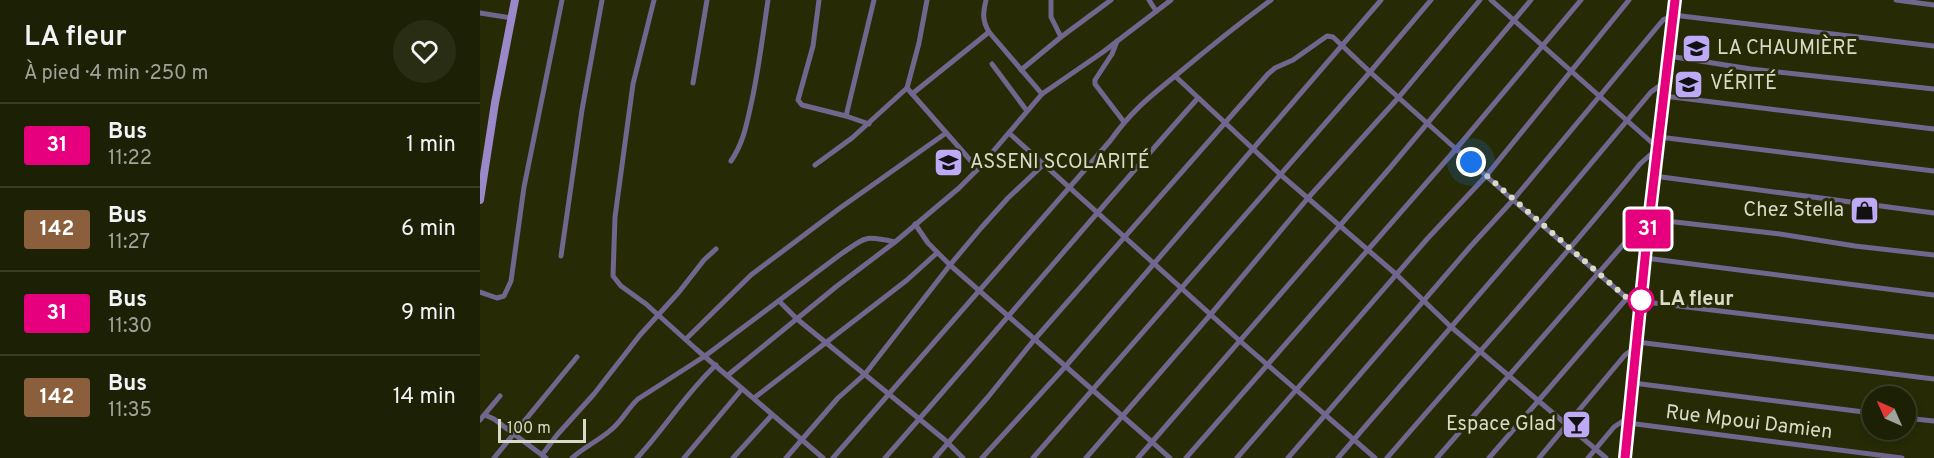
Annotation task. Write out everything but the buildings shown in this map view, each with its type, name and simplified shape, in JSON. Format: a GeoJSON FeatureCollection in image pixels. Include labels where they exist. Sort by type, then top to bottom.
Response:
{"type":"FeatureCollection","features":[{"type":"Feature","properties":{"kind":"main road"},"geometry":{"type":"LineString","coordinates":[[480,200],[515,0]]}},
{"type":"Feature","properties":{"kind":"main road"},"geometry":{"type":"LineString","coordinates":[[1625,458],[1649,219],[1675,0]]}},
{"type":"Feature","properties":{"kind":"street"},"geometry":{"type":"LineString","coordinates":[[480,292],[497,298],[504,297],[511,281],[524,187],[562,0]]}},
{"type":"Feature","properties":{"kind":"street"},"geometry":{"type":"LineString","coordinates":[[561,256],[582,111],[602,0]]}},
{"type":"Feature","properties":{"kind":"street"},"geometry":{"type":"LineString","coordinates":[[654,0],[633,84],[615,217],[613,271],[615,280],[823,458]]}},
{"type":"Feature","properties":{"kind":"street"},"geometry":{"type":"LineString","coordinates":[[693,83],[707,0]]}},
{"type":"Feature","properties":{"kind":"street"},"geometry":{"type":"LineString","coordinates":[[731,161],[744,135],[759,67],[768,0]]}},
{"type":"Feature","properties":{"kind":"street"},"geometry":{"type":"LineString","coordinates":[[819,0],[813,46],[798,100],[802,105],[869,124]]}},
{"type":"Feature","properties":{"kind":"street"},"geometry":{"type":"LineString","coordinates":[[846,116],[874,0]]}},
{"type":"Feature","properties":{"kind":"street"},"geometry":{"type":"LineString","coordinates":[[814,165],[869,124],[908,88],[927,0]]}},
{"type":"Feature","properties":{"kind":"street"},"geometry":{"type":"LineString","coordinates":[[986,0],[982,16],[989,32],[1042,94]]}},
{"type":"Feature","properties":{"kind":"street"},"geometry":{"type":"LineString","coordinates":[[1051,0],[1051,17],[1061,37]]}},
{"type":"Feature","properties":{"kind":"street"},"geometry":{"type":"LineString","coordinates":[[1021,70],[1111,0]]}},
{"type":"Feature","properties":{"kind":"street"},"geometry":{"type":"LineString","coordinates":[[1149,0],[1156,11]]}},
{"type":"Feature","properties":{"kind":"street"},"geometry":{"type":"LineString","coordinates":[[728,375],[895,242],[978,169],[1042,94],[1171,0]]}},
{"type":"Feature","properties":{"kind":"street"},"geometry":{"type":"LineString","coordinates":[[833,458],[1144,101],[1271,0]]}},
{"type":"Feature","properties":{"kind":"street"},"geometry":{"type":"LineString","coordinates":[[982,458],[1065,367],[1153,262],[1381,0]]}},
{"type":"Feature","properties":{"kind":"street"},"geometry":{"type":"LineString","coordinates":[[1033,458],[1431,0]]}},
{"type":"Feature","properties":{"kind":"street"},"geometry":{"type":"LineString","coordinates":[[1086,458],[1308,198],[1399,97],[1480,0]]}},
{"type":"Feature","properties":{"kind":"street"},"geometry":{"type":"LineString","coordinates":[[1387,458],[1570,249],[1640,164],[1657,149],[1491,0]]}},
{"type":"Feature","properties":{"kind":"street"},"geometry":{"type":"LineString","coordinates":[[1138,458],[1532,0]]}},
{"type":"Feature","properties":{"kind":"street"},"geometry":{"type":"LineString","coordinates":[[1186,458],[1456,149],[1581,0]]}},
{"type":"Feature","properties":{"kind":"street"},"geometry":{"type":"LineString","coordinates":[[1237,458],[1485,176],[1629,0]]}},
{"type":"Feature","properties":{"kind":"street"},"geometry":{"type":"LineString","coordinates":[[1896,0],[1934,5]]}},
{"type":"Feature","properties":{"kind":"street"},"geometry":{"type":"LineString","coordinates":[[480,13],[512,18]]}},
{"type":"Feature","properties":{"kind":"street"},"geometry":{"type":"LineString","coordinates":[[1288,458],[1513,200],[1663,20],[1673,15],[1934,45]]}},
{"type":"Feature","properties":{"kind":"street"},"geometry":{"type":"LineString","coordinates":[[912,94],[989,32]]}},
{"type":"Feature","properties":{"kind":"street"},"geometry":{"type":"LineString","coordinates":[[934,458],[1034,340],[1126,238],[1175,178],[1275,68],[1293,60],[1327,36],[1333,37],[1485,176],[1627,298],[1641,302],[1934,337]]}},
{"type":"Feature","properties":{"kind":"street"},"geometry":{"type":"LineString","coordinates":[[1116,41],[1112,54],[1095,80],[1095,84],[1124,122]]}},
{"type":"Feature","properties":{"kind":"street"},"geometry":{"type":"LineString","coordinates":[[1668,56],[1751,69],[1934,88]]}},
{"type":"Feature","properties":{"kind":"street"},"geometry":{"type":"LineString","coordinates":[[992,64],[1027,111]]}},
{"type":"Feature","properties":{"kind":"street"},"geometry":{"type":"LineString","coordinates":[[1176,76],[1252,149],[1396,275],[1450,326],[1606,458]]}},
{"type":"Feature","properties":{"kind":"street"},"geometry":{"type":"LineString","coordinates":[[1338,458],[1651,92],[1666,81]]}},
{"type":"Feature","properties":{"kind":"street"},"geometry":{"type":"LineString","coordinates":[[908,88],[978,169]]}},
{"type":"Feature","properties":{"kind":"street"},"geometry":{"type":"LineString","coordinates":[[1664,96],[1934,129]]}},
{"type":"Feature","properties":{"kind":"street"},"geometry":{"type":"LineString","coordinates":[[885,458],[971,361],[1008,314],[1096,212],[1198,98]]}},
{"type":"Feature","properties":{"kind":"street"},"geometry":{"type":"LineString","coordinates":[[1009,132],[1268,366],[1375,458]]}},
{"type":"Feature","properties":{"kind":"street"},"geometry":{"type":"LineString","coordinates":[[686,339],[751,275],[946,133]]}},
{"type":"Feature","properties":{"kind":"street"},"geometry":{"type":"LineString","coordinates":[[1659,137],[1934,171]]}},
{"type":"Feature","properties":{"kind":"street"},"geometry":{"type":"LineString","coordinates":[[786,458],[838,398],[865,374],[950,265],[1008,198],[1044,164]]}},
{"type":"Feature","properties":{"kind":"street"},"geometry":{"type":"LineString","coordinates":[[1654,176],[1934,213]]}},
{"type":"Feature","properties":{"kind":"street"},"geometry":{"type":"LineString","coordinates":[[1437,458],[1640,224],[1649,219],[1934,255]]}},
{"type":"Feature","properties":{"kind":"street"},"geometry":{"type":"LineString","coordinates":[[915,224],[937,253],[950,265],[1170,458]]}},
{"type":"Feature","properties":{"kind":"street"},"geometry":{"type":"LineString","coordinates":[[572,458],[607,434],[638,399],[705,356],[840,254],[864,239],[872,237],[895,242]]}},
{"type":"Feature","properties":{"kind":"street"},"geometry":{"type":"LineString","coordinates":[[482,418],[494,419],[544,456],[558,435],[685,286],[704,260],[716,249]]}},
{"type":"Feature","properties":{"kind":"street"},"geometry":{"type":"LineString","coordinates":[[754,398],[907,280],[937,253]]}},
{"type":"Feature","properties":{"kind":"street"},"geometry":{"type":"LineString","coordinates":[[1645,258],[1934,295]]}},
{"type":"Feature","properties":{"kind":"street"},"geometry":{"type":"LineString","coordinates":[[1489,458],[1627,298]]}},
{"type":"Feature","properties":{"kind":"street"},"geometry":{"type":"LineString","coordinates":[[779,301],[797,319],[890,393],[963,458]]}},
{"type":"Feature","properties":{"kind":"street"},"geometry":{"type":"LineString","coordinates":[[1539,458],[1625,355],[1637,344],[1934,379]]}},
{"type":"Feature","properties":{"kind":"street"},"geometry":{"type":"LineString","coordinates":[[494,458],[577,357]]}},
{"type":"Feature","properties":{"kind":"street"},"geometry":{"type":"LineString","coordinates":[[637,458],[700,380],[716,365]]}},
{"type":"Feature","properties":{"kind":"street"},"geometry":{"type":"LineString","coordinates":[[1633,383],[1862,412]]}},
{"type":"Feature","properties":{"kind":"street"},"geometry":{"type":"LineString","coordinates":[[684,458],[742,389]]}},
{"type":"Feature","properties":{"kind":"street"},"geometry":{"type":"LineString","coordinates":[[482,418],[500,396]]}},
{"type":"Feature","properties":{"kind":"street"},"geometry":{"type":"LineString","coordinates":[[733,458],[772,415]]}},
{"type":"Feature","properties":{"kind":"street"},"geometry":{"type":"LineString","coordinates":[[1588,458],[1614,427],[1629,420]]}},
{"type":"Feature","properties":{"kind":"street","name":"Rue Mpoui Damien"},"geometry":{"type":"LineString","coordinates":[[1629,420],[1902,458]]}},
{"type":"Feature","properties":{"kind":"street"},"geometry":{"type":"LineString","coordinates":[[1916,420],[1934,422]]}},
{"type":"Feature","properties":{"kind":"bus line","name":"31"},"geometry":{"type":"LineString","coordinates":[[1625,458],[1647,238],[1675,0]]}},
{"type":"Feature","properties":{"kind":"place","name":"LA CHAUMIÈRE"},"geometry":{"type":"Point","coordinates":[1696,49]}},
{"type":"Feature","properties":{"kind":"place","name":"VÉRITÉ"},"geometry":{"type":"Point","coordinates":[1689,84]}},
{"type":"Feature","properties":{"kind":"place","name":"ASSENI SCOLARITÉ"},"geometry":{"type":"Point","coordinates":[949,163]}},
{"type":"Feature","properties":{"kind":"place","name":"Chez Stella"},"geometry":{"type":"Point","coordinates":[1865,211]}},
{"type":"Feature","properties":{"kind":"place","name":"LA fleur"},"geometry":{"type":"Point","coordinates":[1641,300]}},
{"type":"Feature","properties":{"kind":"place","name":"Espace Glad"},"geometry":{"type":"Point","coordinates":[1577,425]}},
{"type":"Feature","properties":{"kind":"route"},"geometry":{"type":"LineString","coordinates":[[1471,162],[1627,298],[1633,301],[1641,302],[1641,300]]}}]}
